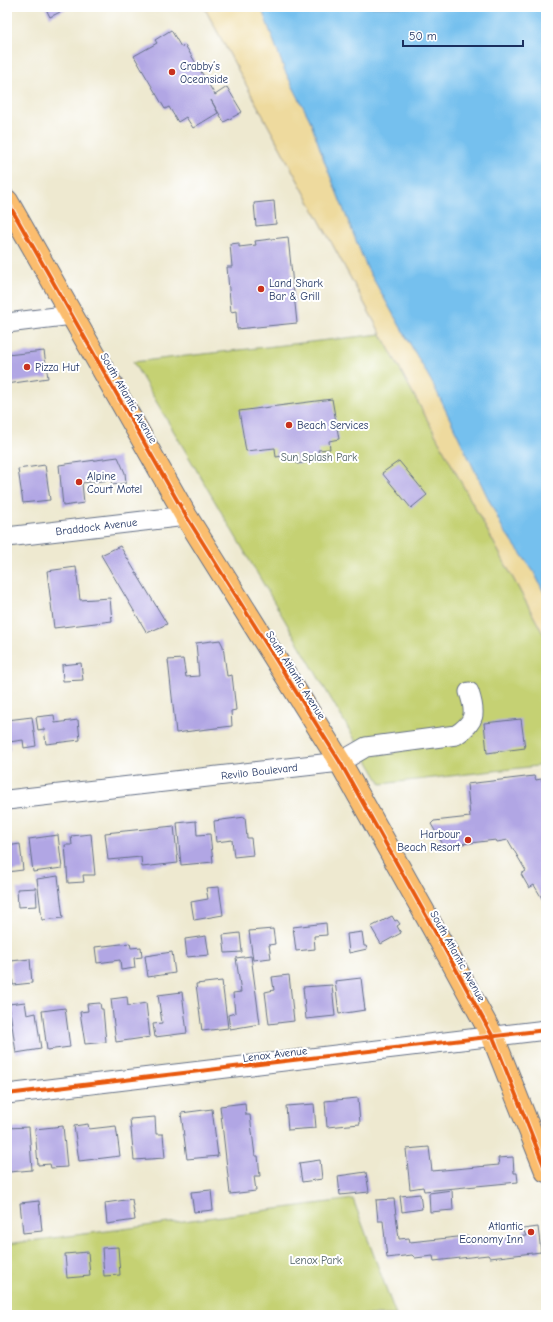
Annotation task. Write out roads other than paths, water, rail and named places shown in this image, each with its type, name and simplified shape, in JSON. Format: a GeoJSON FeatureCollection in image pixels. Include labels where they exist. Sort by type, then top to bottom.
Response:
{"type":"FeatureCollection","features":[{"type":"Feature","properties":{"kind":"main road","name":"South Atlantic Avenue"},"geometry":{"type":"LineString","coordinates":[[7,201],[186,516],[340,762],[493,1037],[546,1171]]}},
{"type":"Feature","properties":{"kind":"street"},"geometry":{"type":"LineString","coordinates":[[7,323],[72,315]]}},
{"type":"Feature","properties":{"kind":"street","name":"Braddock Avenue"},"geometry":{"type":"LineString","coordinates":[[7,537],[186,516]]}},
{"type":"Feature","properties":{"kind":"street","name":"Revilo Boulevard"},"geometry":{"type":"LineString","coordinates":[[7,800],[340,762],[366,747],[456,735],[466,728],[472,720],[475,708],[469,692]]}},
{"type":"Feature","properties":{"kind":"street","name":"Lenox Avenue"},"geometry":{"type":"LineString","coordinates":[[7,1094],[546,1030]]}},
{"type":"Feature","properties":{"kind":"water"},"geometry":{"type":"Polygon","coordinates":[[[261,7],[546,7],[546,597],[534,572],[503,529],[434,386],[367,268],[325,163],[310,120],[285,71],[261,7]]]}},
{"type":"Feature","properties":{"kind":"place","name":"Crabby’s Oceanside"},"geometry":{"type":"Point","coordinates":[172,72]}},
{"type":"Feature","properties":{"kind":"place","name":"Land Shark Bar & Grill"},"geometry":{"type":"Point","coordinates":[261,289]}},
{"type":"Feature","properties":{"kind":"place","name":"Pizza Hut"},"geometry":{"type":"Point","coordinates":[27,367]}},
{"type":"Feature","properties":{"kind":"place","name":"Beach Services"},"geometry":{"type":"Point","coordinates":[289,425]}},
{"type":"Feature","properties":{"kind":"place","name":"Alpine Court Motel"},"geometry":{"type":"Point","coordinates":[79,482]}},
{"type":"Feature","properties":{"kind":"place","name":"Harbour Beach Resort"},"geometry":{"type":"Point","coordinates":[468,840]}},
{"type":"Feature","properties":{"kind":"place","name":"Atlantic Economy Inn"},"geometry":{"type":"Point","coordinates":[531,1232]}},
{"type":"Feature","properties":{"kind":"park label","name":"Sun Splash Park"},"geometry":{"type":"Point","coordinates":[319,457]}},
{"type":"Feature","properties":{"kind":"park label","name":"Lenox Park"},"geometry":{"type":"Point","coordinates":[316,1260]}}]}
